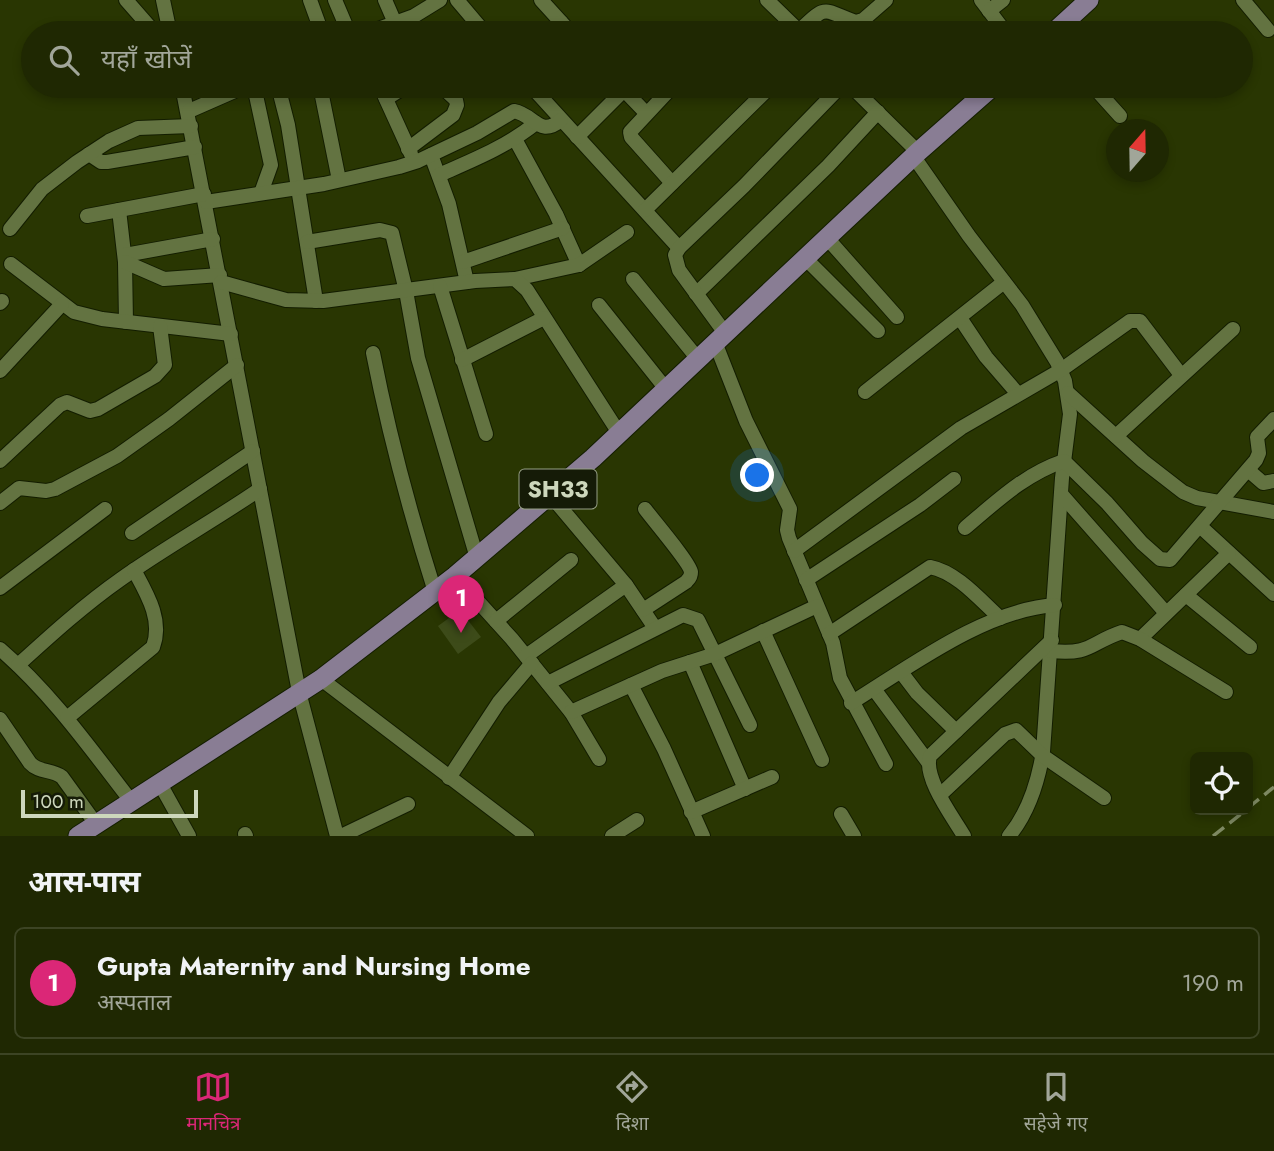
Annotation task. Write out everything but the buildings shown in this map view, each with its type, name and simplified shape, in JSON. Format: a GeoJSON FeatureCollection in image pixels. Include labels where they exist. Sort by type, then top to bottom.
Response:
{"type":"FeatureCollection","features":[{"type":"Feature","properties":{"kind":"main road"},"geometry":{"type":"LineString","coordinates":[[1066,21],[1088,0]]}},
{"type":"Feature","properties":{"kind":"main road","name":"SH33"},"geometry":{"type":"LineString","coordinates":[[78,836],[321,679],[477,558],[551,496],[916,154],[979,98]]}},
{"type":"Feature","properties":{"kind":"street"},"geometry":{"type":"LineString","coordinates":[[125,0],[144,21]]}},
{"type":"Feature","properties":{"kind":"street"},"geometry":{"type":"LineString","coordinates":[[163,0],[167,21]]}},
{"type":"Feature","properties":{"kind":"street"},"geometry":{"type":"LineString","coordinates":[[310,0],[318,21]]}},
{"type":"Feature","properties":{"kind":"street"},"geometry":{"type":"LineString","coordinates":[[335,0],[344,21]]}},
{"type":"Feature","properties":{"kind":"street"},"geometry":{"type":"LineString","coordinates":[[385,0],[394,21]]}},
{"type":"Feature","properties":{"kind":"street"},"geometry":{"type":"LineString","coordinates":[[400,21],[440,0]]}},
{"type":"Feature","properties":{"kind":"street"},"geometry":{"type":"LineString","coordinates":[[457,0],[473,21]]}},
{"type":"Feature","properties":{"kind":"street"},"geometry":{"type":"LineString","coordinates":[[541,0],[560,17]]}},
{"type":"Feature","properties":{"kind":"street"},"geometry":{"type":"LineString","coordinates":[[767,0],[789,21]]}},
{"type":"Feature","properties":{"kind":"street"},"geometry":{"type":"LineString","coordinates":[[861,21],[886,0]]}},
{"type":"Feature","properties":{"kind":"street"},"geometry":{"type":"LineString","coordinates":[[997,21],[985,5],[1003,0]]}},
{"type":"Feature","properties":{"kind":"street"},"geometry":{"type":"LineString","coordinates":[[1243,0],[1268,30]]}},
{"type":"Feature","properties":{"kind":"street"},"geometry":{"type":"LineString","coordinates":[[812,21],[828,5],[853,21]]}},
{"type":"Feature","properties":{"kind":"street"},"geometry":{"type":"LineString","coordinates":[[185,98],[299,692],[339,836],[408,804]]}},
{"type":"Feature","properties":{"kind":"street"},"geometry":{"type":"LineString","coordinates":[[188,111],[218,98]]}},
{"type":"Feature","properties":{"kind":"street"},"geometry":{"type":"LineString","coordinates":[[257,98],[271,164],[261,193]]}},
{"type":"Feature","properties":{"kind":"street"},"geometry":{"type":"LineString","coordinates":[[281,98],[288,125],[316,302]]}},
{"type":"Feature","properties":{"kind":"street"},"geometry":{"type":"LineString","coordinates":[[322,98],[339,180]]}},
{"type":"Feature","properties":{"kind":"street"},"geometry":{"type":"LineString","coordinates":[[385,98],[412,155]]}},
{"type":"Feature","properties":{"kind":"street"},"geometry":{"type":"LineString","coordinates":[[412,155],[453,116],[456,110],[454,98]]}},
{"type":"Feature","properties":{"kind":"street"},"geometry":{"type":"LineString","coordinates":[[542,98],[679,248]]}},
{"type":"Feature","properties":{"kind":"street"},"geometry":{"type":"LineString","coordinates":[[577,137],[613,98]]}},
{"type":"Feature","properties":{"kind":"street"},"geometry":{"type":"LineString","coordinates":[[632,98],[646,113]]}},
{"type":"Feature","properties":{"kind":"street"},"geometry":{"type":"LineString","coordinates":[[661,98],[632,128],[631,137],[672,183]]}},
{"type":"Feature","properties":{"kind":"street"},"geometry":{"type":"LineString","coordinates":[[645,210],[759,98]]}},
{"type":"Feature","properties":{"kind":"street"},"geometry":{"type":"LineString","coordinates":[[829,98],[679,248],[675,262],[720,338],[746,421],[790,509],[786,530],[833,643],[840,678],[886,764]]}},
{"type":"Feature","properties":{"kind":"street"},"geometry":{"type":"LineString","coordinates":[[863,98],[916,154],[1022,305],[1061,370],[1068,393],[1070,414],[1061,494],[1043,757],[1024,814],[1009,836]]}},
{"type":"Feature","properties":{"kind":"street"},"geometry":{"type":"LineString","coordinates":[[1104,98],[1120,116]]}},
{"type":"Feature","properties":{"kind":"street"},"geometry":{"type":"LineString","coordinates":[[87,216],[339,180],[412,155],[431,155],[477,134],[514,111],[549,128],[561,120]]}},
{"type":"Feature","properties":{"kind":"street"},"geometry":{"type":"LineString","coordinates":[[696,294],[773,222],[878,112]]}},
{"type":"Feature","properties":{"kind":"street"},"geometry":{"type":"LineString","coordinates":[[439,174],[515,139],[536,123]]}},
{"type":"Feature","properties":{"kind":"street"},"geometry":{"type":"LineString","coordinates":[[10,229],[42,189],[109,141],[138,128],[191,126]]}},
{"type":"Feature","properties":{"kind":"street"},"geometry":{"type":"LineString","coordinates":[[515,139],[563,228],[579,265]]}},
{"type":"Feature","properties":{"kind":"street"},"geometry":{"type":"LineString","coordinates":[[89,154],[101,162],[107,162],[195,147]]}},
{"type":"Feature","properties":{"kind":"street"},"geometry":{"type":"LineString","coordinates":[[431,155],[449,204],[467,282]]}},
{"type":"Feature","properties":{"kind":"street"},"geometry":{"type":"LineString","coordinates":[[119,210],[125,258],[127,322]]}},
{"type":"Feature","properties":{"kind":"street"},"geometry":{"type":"LineString","coordinates":[[463,262],[563,228]]}},
{"type":"Feature","properties":{"kind":"street"},"geometry":{"type":"LineString","coordinates":[[307,242],[380,230],[392,233],[418,358],[477,558]]}},
{"type":"Feature","properties":{"kind":"street"},"geometry":{"type":"LineString","coordinates":[[125,258],[164,279],[220,278],[286,300],[316,302],[467,282],[515,279],[579,265],[627,232]]}},
{"type":"Feature","properties":{"kind":"street"},"geometry":{"type":"LineString","coordinates":[[827,238],[897,317]]}},
{"type":"Feature","properties":{"kind":"street"},"geometry":{"type":"LineString","coordinates":[[125,258],[213,239]]}},
{"type":"Feature","properties":{"kind":"street"},"geometry":{"type":"LineString","coordinates":[[805,258],[878,331]]}},
{"type":"Feature","properties":{"kind":"street"},"geometry":{"type":"LineString","coordinates":[[11,264],[62,304],[86,316],[231,334]]}},
{"type":"Feature","properties":{"kind":"street"},"geometry":{"type":"LineString","coordinates":[[515,279],[527,290],[619,433]]}},
{"type":"Feature","properties":{"kind":"street"},"geometry":{"type":"LineString","coordinates":[[633,279],[698,359]]}},
{"type":"Feature","properties":{"kind":"street"},"geometry":{"type":"LineString","coordinates":[[865,392],[1004,282]]}},
{"type":"Feature","properties":{"kind":"street"},"geometry":{"type":"LineString","coordinates":[[440,286],[486,434]]}},
{"type":"Feature","properties":{"kind":"street"},"geometry":{"type":"LineString","coordinates":[[0,371],[62,304]]}},
{"type":"Feature","properties":{"kind":"street"},"geometry":{"type":"LineString","coordinates":[[599,305],[666,388]]}},
{"type":"Feature","properties":{"kind":"street"},"geometry":{"type":"LineString","coordinates":[[462,360],[544,318]]}},
{"type":"Feature","properties":{"kind":"street"},"geometry":{"type":"LineString","coordinates":[[960,318],[986,357],[1018,394]]}},
{"type":"Feature","properties":{"kind":"street"},"geometry":{"type":"LineString","coordinates":[[794,551],[961,428],[1061,370],[1130,321],[1140,321],[1181,375]]}},
{"type":"Feature","properties":{"kind":"street"},"geometry":{"type":"LineString","coordinates":[[0,461],[60,405],[67,402],[90,411],[98,409],[162,370],[165,365],[160,326]]}},
{"type":"Feature","properties":{"kind":"street"},"geometry":{"type":"LineString","coordinates":[[1116,436],[1233,329]]}},
{"type":"Feature","properties":{"kind":"street"},"geometry":{"type":"LineString","coordinates":[[373,353],[387,428],[405,497],[435,592]]}},
{"type":"Feature","properties":{"kind":"street"},"geometry":{"type":"LineString","coordinates":[[0,503],[19,488],[46,491],[55,489],[117,456],[237,365]]}},
{"type":"Feature","properties":{"kind":"street"},"geometry":{"type":"LineString","coordinates":[[1068,393],[1143,461],[1183,492],[1197,498],[1274,512]]}},
{"type":"Feature","properties":{"kind":"street"},"geometry":{"type":"LineString","coordinates":[[1064,461],[1160,559],[1170,560],[1248,470],[1259,453],[1257,437],[1274,419]]}},
{"type":"Feature","properties":{"kind":"street"},"geometry":{"type":"LineString","coordinates":[[132,533],[253,451]]}},
{"type":"Feature","properties":{"kind":"street"},"geometry":{"type":"LineString","coordinates":[[965,528],[1016,485],[1036,472],[1064,461]]}},
{"type":"Feature","properties":{"kind":"street"},"geometry":{"type":"LineString","coordinates":[[1248,470],[1263,483],[1274,481]]}},
{"type":"Feature","properties":{"kind":"street"},"geometry":{"type":"LineString","coordinates":[[806,580],[920,505],[954,479]]}},
{"type":"Feature","properties":{"kind":"street"},"geometry":{"type":"LineString","coordinates":[[18,665],[86,605],[134,570],[216,520],[260,489]]}},
{"type":"Feature","properties":{"kind":"street"},"geometry":{"type":"LineString","coordinates":[[1061,494],[1166,613]]}},
{"type":"Feature","properties":{"kind":"street"},"geometry":{"type":"LineString","coordinates":[[551,496],[626,584],[655,628]]}},
{"type":"Feature","properties":{"kind":"street"},"geometry":{"type":"LineString","coordinates":[[0,588],[105,509]]}},
{"type":"Feature","properties":{"kind":"street"},"geometry":{"type":"LineString","coordinates":[[643,610],[685,582],[691,572],[645,509]]}},
{"type":"Feature","properties":{"kind":"street"},"geometry":{"type":"LineString","coordinates":[[1201,527],[1274,594]]}},
{"type":"Feature","properties":{"kind":"street"},"geometry":{"type":"LineString","coordinates":[[1140,639],[1229,553]]}},
{"type":"Feature","properties":{"kind":"street"},"geometry":{"type":"LineString","coordinates":[[496,621],[572,560]]}},
{"type":"Feature","properties":{"kind":"street"},"geometry":{"type":"LineString","coordinates":[[829,634],[930,567],[937,568],[954,579],[1000,618]]}},
{"type":"Feature","properties":{"kind":"street"},"geometry":{"type":"LineString","coordinates":[[67,718],[153,647],[156,629],[153,609],[134,570]]}},
{"type":"Feature","properties":{"kind":"street"},"geometry":{"type":"LineString","coordinates":[[455,576],[571,712],[599,759]]}},
{"type":"Feature","properties":{"kind":"street"},"geometry":{"type":"LineString","coordinates":[[449,778],[529,660],[626,584]]}},
{"type":"Feature","properties":{"kind":"street"},"geometry":{"type":"LineString","coordinates":[[1186,595],[1250,647]]}},
{"type":"Feature","properties":{"kind":"street"},"geometry":{"type":"LineString","coordinates":[[851,703],[960,637],[1031,607],[1055,605]]}},
{"type":"Feature","properties":{"kind":"street"},"geometry":{"type":"LineString","coordinates":[[571,712],[662,671],[715,654],[817,606]]}},
{"type":"Feature","properties":{"kind":"street"},"geometry":{"type":"LineString","coordinates":[[548,683],[655,628],[684,615],[694,617],[698,620],[750,725]]}},
{"type":"Feature","properties":{"kind":"street"},"geometry":{"type":"LineString","coordinates":[[763,631],[822,760]]}},
{"type":"Feature","properties":{"kind":"street"},"geometry":{"type":"LineString","coordinates":[[1052,646],[1082,652],[1122,632],[1140,639],[1226,692]]}},
{"type":"Feature","properties":{"kind":"street"},"geometry":{"type":"LineString","coordinates":[[964,836],[928,768],[930,756],[1052,646]]}},
{"type":"Feature","properties":{"kind":"street"},"geometry":{"type":"LineString","coordinates":[[0,649],[67,718],[131,801]]}},
{"type":"Feature","properties":{"kind":"street"},"geometry":{"type":"LineString","coordinates":[[690,662],[745,789]]}},
{"type":"Feature","properties":{"kind":"street"},"geometry":{"type":"LineString","coordinates":[[901,672],[917,693],[956,731]]}},
{"type":"Feature","properties":{"kind":"street"},"geometry":{"type":"LineString","coordinates":[[321,679],[527,836]]}},
{"type":"Feature","properties":{"kind":"street"},"geometry":{"type":"LineString","coordinates":[[631,685],[664,749],[703,836]]}},
{"type":"Feature","properties":{"kind":"street"},"geometry":{"type":"LineString","coordinates":[[874,689],[928,762]]}},
{"type":"Feature","properties":{"kind":"street"},"geometry":{"type":"LineString","coordinates":[[0,719],[35,769],[56,773],[62,777],[96,824]]}},
{"type":"Feature","properties":{"kind":"street"},"geometry":{"type":"LineString","coordinates":[[940,795],[977,758],[1010,730],[1016,730],[1043,757],[1104,798]]}},
{"type":"Feature","properties":{"kind":"street"},"geometry":{"type":"LineString","coordinates":[[691,812],[772,777]]}},
{"type":"Feature","properties":{"kind":"street"},"geometry":{"type":"LineString","coordinates":[[159,782],[189,836]]}},
{"type":"Feature","properties":{"kind":"street"},"geometry":{"type":"LineString","coordinates":[[841,814],[854,836]]}},
{"type":"Feature","properties":{"kind":"street"},"geometry":{"type":"LineString","coordinates":[[612,836],[637,820]]}},
{"type":"Feature","properties":{"kind":"railway"},"geometry":{"type":"LineString","coordinates":[[1253,804],[1274,787]]}},
{"type":"Feature","properties":{"kind":"railway"},"geometry":{"type":"LineString","coordinates":[[1213,836],[1240,815]]}},
{"type":"Feature","properties":{"kind":"place","name":"Gupta Maternity and Nursing Home"},"geometry":{"type":"Point","coordinates":[461,633]}}]}
